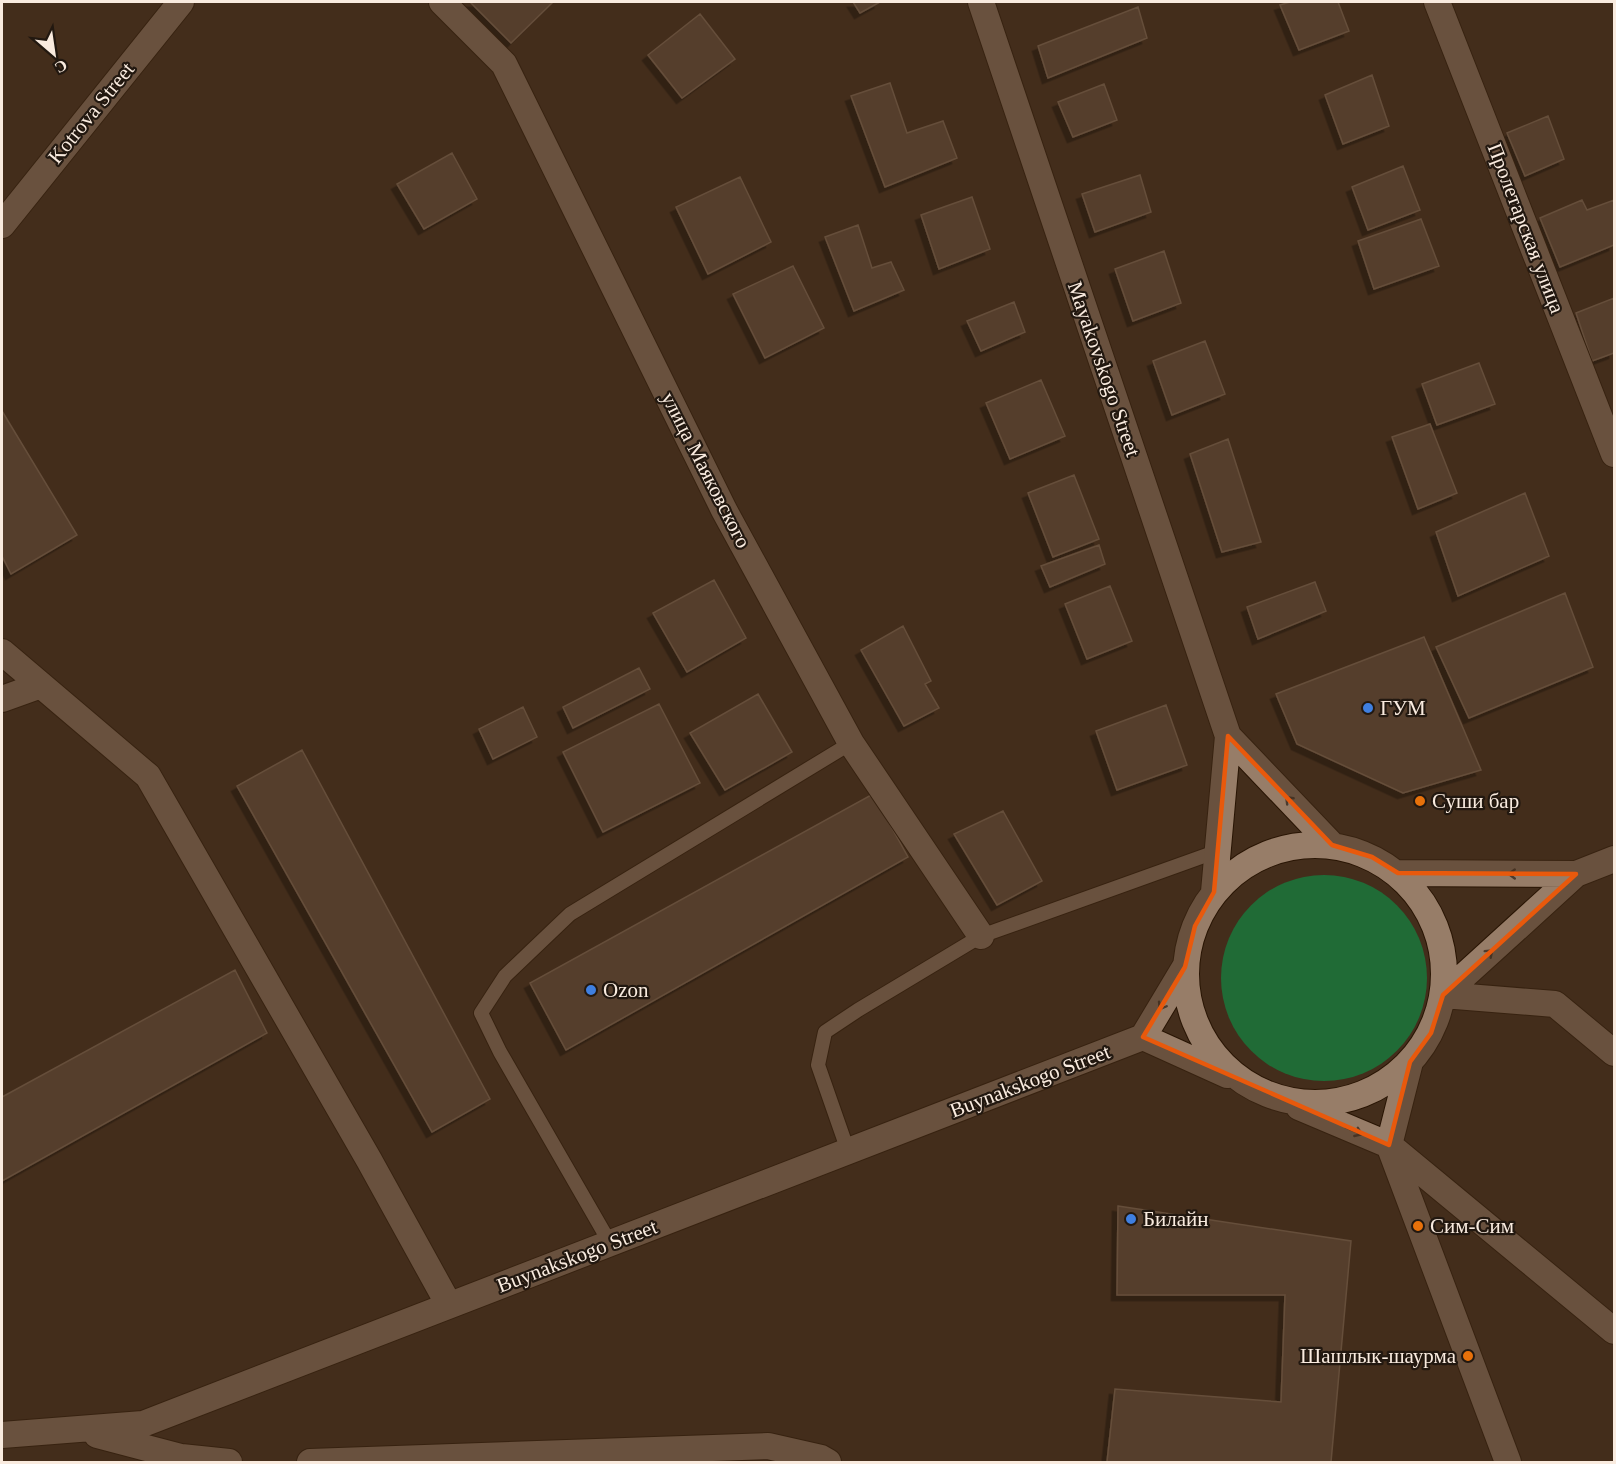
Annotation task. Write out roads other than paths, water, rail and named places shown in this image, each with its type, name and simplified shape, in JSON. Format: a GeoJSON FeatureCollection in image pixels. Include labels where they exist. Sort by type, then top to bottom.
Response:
{"type":"FeatureCollection","features":[{"type":"Feature","properties":{"kind":"street","name":"Kotrova Street"},"geometry":{"type":"LineString","coordinates":[[2,225],[181,2]]}},
{"type":"Feature","properties":{"kind":"street","name":"улица Маяковского"},"geometry":{"type":"LineString","coordinates":[[442,2],[504,64],[724,510],[851,743],[981,936]]}},
{"type":"Feature","properties":{"kind":"street","name":"Mayakovskogo Street"},"geometry":{"type":"LineString","coordinates":[[981,2],[1228,736]]}},
{"type":"Feature","properties":{"kind":"street","name":"Пролетарская улица"},"geometry":{"type":"LineString","coordinates":[[1437,2],[1614,454]]}},
{"type":"Feature","properties":{"kind":"street"},"geometry":{"type":"LineString","coordinates":[[2,652],[148,776],[369,1160],[449,1305]]}},
{"type":"Feature","properties":{"kind":"street"},"geometry":{"type":"LineString","coordinates":[[2,699],[41,685]]}},
{"type":"Feature","properties":{"kind":"street"},"geometry":{"type":"LineString","coordinates":[[1228,736],[1332,845]]}},
{"type":"Feature","properties":{"kind":"street"},"geometry":{"type":"LineString","coordinates":[[1214,892],[1228,736]]}},
{"type":"Feature","properties":{"kind":"street"},"geometry":{"type":"LineString","coordinates":[[1281,1100],[1327,1104],[1372,1091],[1410,1062],[1431,1033],[1443,995],[1445,964],[1432,915],[1398,873],[1372,856],[1332,845],[1290,847],[1243,866],[1214,892],[1195,926],[1185,967],[1143,1037],[1281,1100],[1389,1145],[1614,1331]]}},
{"type":"Feature","properties":{"kind":"street"},"geometry":{"type":"LineString","coordinates":[[1443,995],[1576,874],[1614,859]]}},
{"type":"Feature","properties":{"kind":"street"},"geometry":{"type":"LineString","coordinates":[[1398,873],[1576,874]]}},
{"type":"Feature","properties":{"kind":"street"},"geometry":{"type":"LineString","coordinates":[[1185,967],[1191,1013],[1212,1054],[1243,1083]]}},
{"type":"Feature","properties":{"kind":"street"},"geometry":{"type":"LineString","coordinates":[[1443,995],[1555,1004],[1614,1053]]}},
{"type":"Feature","properties":{"kind":"street","name":"Buynakskogo Street"},"geometry":{"type":"LineString","coordinates":[[2,1435],[143,1424],[1143,1037]]}},
{"type":"Feature","properties":{"kind":"street"},"geometry":{"type":"LineString","coordinates":[[1410,1062],[1389,1145],[1508,1462]]}},
{"type":"Feature","properties":{"kind":"street"},"geometry":{"type":"LineString","coordinates":[[76,1429],[181,1457],[229,1462]]}},
{"type":"Feature","properties":{"kind":"street"},"geometry":{"type":"LineString","coordinates":[[310,1462],[768,1446],[821,1458],[828,1462]]}},
{"type":"Feature","properties":{"kind":"lane"},"geometry":{"type":"LineString","coordinates":[[610,1243],[500,1052],[481,1013],[505,976],[570,914],[851,743]]}},
{"type":"Feature","properties":{"kind":"lane"},"geometry":{"type":"LineString","coordinates":[[848,1151],[818,1065],[825,1032],[981,936],[1218,851]]}},
{"type":"Feature","properties":{"kind":"place","name":"ГУМ"},"geometry":{"type":"Point","coordinates":[1368,708]}},
{"type":"Feature","properties":{"kind":"place","name":"Суши бар"},"geometry":{"type":"Point","coordinates":[1420,801]}},
{"type":"Feature","properties":{"kind":"place","name":"Ozon"},"geometry":{"type":"Point","coordinates":[591,990]}},
{"type":"Feature","properties":{"kind":"place","name":"Билайн"},"geometry":{"type":"Point","coordinates":[1131,1219]}},
{"type":"Feature","properties":{"kind":"place","name":"Сим-Сим"},"geometry":{"type":"Point","coordinates":[1418,1226]}},
{"type":"Feature","properties":{"kind":"place","name":"Шашлык-шаурма"},"geometry":{"type":"Point","coordinates":[1468,1356]}}]}
